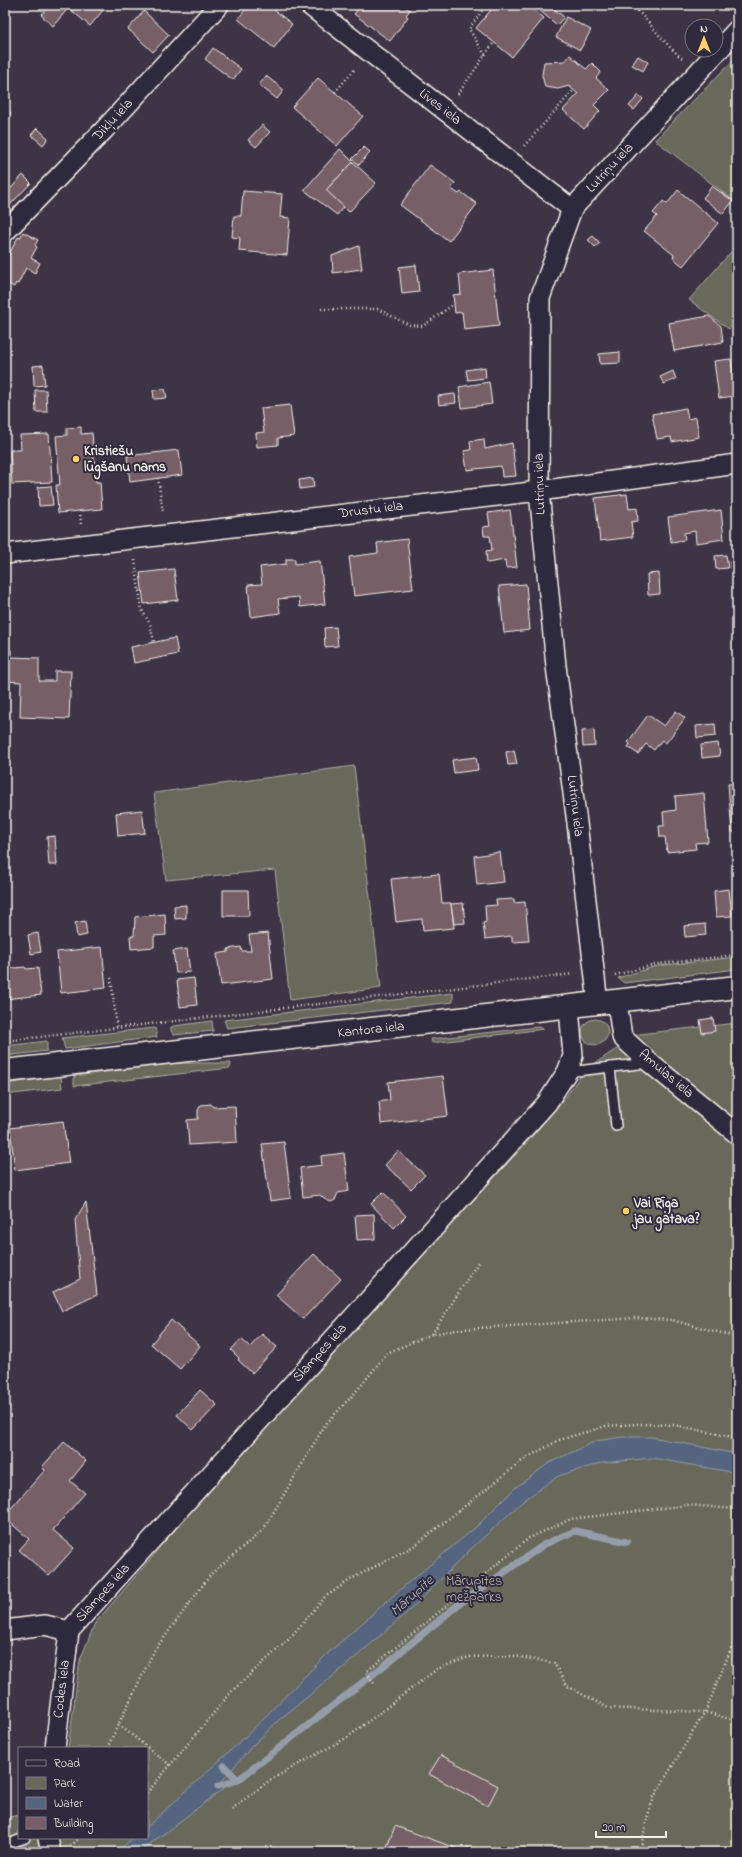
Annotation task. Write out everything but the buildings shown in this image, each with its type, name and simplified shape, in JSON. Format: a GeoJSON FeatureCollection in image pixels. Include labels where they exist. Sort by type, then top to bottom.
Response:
{"type":"FeatureCollection","features":[{"type":"Feature","properties":{"kind":"main road","name":"Kantora iela"},"geometry":{"type":"LineString","coordinates":[[5,1071],[737,987]]}},
{"type":"Feature","properties":{"kind":"street","name":"Dikļu iela"},"geometry":{"type":"LineString","coordinates":[[5,232],[104,130],[219,5]]}},
{"type":"Feature","properties":{"kind":"street","name":"Līves iela"},"geometry":{"type":"LineString","coordinates":[[309,5],[572,209]]}},
{"type":"Feature","properties":{"kind":"street","name":"Lutriņu iela"},"geometry":{"type":"LineString","coordinates":[[607,1003],[594,972],[577,823],[556,666],[539,490],[540,298],[572,209],[737,30]]}},
{"type":"Feature","properties":{"kind":"street","name":"Drustu iela"},"geometry":{"type":"LineString","coordinates":[[5,554],[539,490],[737,464]]}},
{"type":"Feature","properties":{"kind":"street","name":"Amulas iela"},"geometry":{"type":"LineString","coordinates":[[607,1003],[622,1036],[650,1063],[737,1134]]}},
{"type":"Feature","properties":{"kind":"street","name":"Slampes iela"},"geometry":{"type":"LineString","coordinates":[[5,1630],[45,1625],[70,1631],[547,1103],[568,1072],[573,1056],[569,1007]]}},
{"type":"Feature","properties":{"kind":"street","name":"Codes iela"},"geometry":{"type":"LineString","coordinates":[[55,1747],[70,1631]]}},
{"type":"Feature","properties":{"kind":"street"},"geometry":{"type":"LineString","coordinates":[[48,1839],[51,1852]]}},
{"type":"Feature","properties":{"kind":"lane"},"geometry":{"type":"LineString","coordinates":[[568,1072],[650,1063]]}},
{"type":"Feature","properties":{"kind":"lane"},"geometry":{"type":"LineString","coordinates":[[610,1067],[616,1126]]}},
{"type":"Feature","properties":{"kind":"lane"},"geometry":{"type":"LineString","coordinates":[[5,1845],[21,1839]]}},
{"type":"Feature","properties":{"kind":"path"},"geometry":{"type":"LineString","coordinates":[[632,5],[647,19],[674,52],[699,72]]}},
{"type":"Feature","properties":{"kind":"path"},"geometry":{"type":"LineString","coordinates":[[482,12],[468,29],[485,56]]}},
{"type":"Feature","properties":{"kind":"path"},"geometry":{"type":"LineString","coordinates":[[447,112],[494,42]]}},
{"type":"Feature","properties":{"kind":"path"},"geometry":{"type":"LineString","coordinates":[[335,92],[370,53]]}},
{"type":"Feature","properties":{"kind":"path"},"geometry":{"type":"LineString","coordinates":[[511,161],[573,91]]}},
{"type":"Feature","properties":{"kind":"path"},"geometry":{"type":"LineString","coordinates":[[321,309],[378,309],[409,325],[423,326],[454,304]]}},
{"type":"Feature","properties":{"kind":"path"},"geometry":{"type":"LineString","coordinates":[[158,478],[166,534]]}},
{"type":"Feature","properties":{"kind":"path"},"geometry":{"type":"LineString","coordinates":[[132,538],[142,610],[150,624],[154,642]]}},
{"type":"Feature","properties":{"kind":"path"},"geometry":{"type":"LineString","coordinates":[[5,1042],[594,972],[617,975],[658,964],[737,955]]}},
{"type":"Feature","properties":{"kind":"path"},"geometry":{"type":"LineString","coordinates":[[111,978],[117,1028]]}},
{"type":"Feature","properties":{"kind":"path"},"geometry":{"type":"LineString","coordinates":[[432,1334],[479,1261]]}},
{"type":"Feature","properties":{"kind":"path"},"geometry":{"type":"LineString","coordinates":[[108,1747],[120,1725],[154,1651],[212,1573],[263,1530],[325,1424],[360,1387],[387,1353],[432,1334],[463,1329],[636,1318],[672,1320],[737,1337]]}},
{"type":"Feature","properties":{"kind":"path"},"geometry":{"type":"LineString","coordinates":[[148,1792],[233,1690],[288,1640],[326,1596],[352,1578],[414,1546],[526,1458],[558,1440],[606,1426],[674,1424],[737,1438]]}},
{"type":"Feature","properties":{"kind":"path"},"geometry":{"type":"LineString","coordinates":[[374,1682],[366,1672],[528,1538],[571,1519],[688,1505],[737,1509]]}},
{"type":"Feature","properties":{"kind":"path"},"geometry":{"type":"LineString","coordinates":[[640,1852],[647,1818],[654,1797],[705,1712],[737,1634]]}},
{"type":"Feature","properties":{"kind":"path"},"geometry":{"type":"LineString","coordinates":[[232,1809],[270,1780],[348,1737],[437,1669],[469,1657],[514,1656],[554,1664],[567,1686],[608,1708],[705,1712],[737,1721]]}},
{"type":"Feature","properties":{"kind":"path"},"geometry":{"type":"LineString","coordinates":[[120,1725],[148,1747]]}},
{"type":"Feature","properties":{"kind":"path"},"geometry":{"type":"LineString","coordinates":[[148,1747],[170,1765]]}},
{"type":"Feature","properties":{"kind":"green space"},"geometry":{"type":"Polygon","coordinates":[[[737,56],[737,203],[655,140],[737,56]]]}},
{"type":"Feature","properties":{"kind":"green space"},"geometry":{"type":"Polygon","coordinates":[[[737,245],[737,320],[729,329],[689,300],[737,245]]]}},
{"type":"Feature","properties":{"kind":"green space"},"geometry":{"type":"Polygon","coordinates":[[[354,766],[381,988],[290,1000],[275,870],[166,880],[154,793],[354,766]]]}},
{"type":"Feature","properties":{"kind":"green space"},"geometry":{"type":"Polygon","coordinates":[[[737,957],[737,969],[624,983],[618,978],[657,966],[737,957]]]}},
{"type":"Feature","properties":{"kind":"green space"},"geometry":{"type":"Polygon","coordinates":[[[453,993],[453,1002],[227,1028],[224,1020],[453,993]]]}},
{"type":"Feature","properties":{"kind":"green space"},"geometry":{"type":"Polygon","coordinates":[[[595,1019],[604,1023],[608,1032],[604,1041],[595,1045],[586,1041],[582,1032],[586,1023],[595,1019]]]}},
{"type":"Feature","properties":{"kind":"green space"},"geometry":{"type":"Polygon","coordinates":[[[212,1021],[213,1031],[174,1035],[171,1031],[171,1027],[174,1026],[212,1021]]]}},
{"type":"Feature","properties":{"kind":"green space","name":"Mārupītes mežparks"},"geometry":{"type":"Polygon","coordinates":[[[737,1023],[737,1852],[5,1852],[5,1818],[18,1815],[18,1839],[148,1839],[148,1747],[68,1747],[80,1660],[95,1623],[155,1554],[154,1551],[256,1435],[529,1140],[564,1099],[585,1070],[639,1034],[737,1023]]]}},
{"type":"Feature","properties":{"kind":"green space"},"geometry":{"type":"Polygon","coordinates":[[[538,1027],[544,1029],[432,1043],[431,1039],[538,1027]]]}},
{"type":"Feature","properties":{"kind":"green space"},"geometry":{"type":"Polygon","coordinates":[[[155,1028],[157,1037],[65,1049],[62,1038],[155,1028]]]}},
{"type":"Feature","properties":{"kind":"green space"},"geometry":{"type":"Polygon","coordinates":[[[47,1041],[47,1051],[5,1056],[5,1046],[47,1041]]]}},
{"type":"Feature","properties":{"kind":"green space"},"geometry":{"type":"Polygon","coordinates":[[[176,1063],[231,1063],[230,1068],[74,1086],[74,1076],[176,1063]]]}},
{"type":"Feature","properties":{"kind":"green space"},"geometry":{"type":"Polygon","coordinates":[[[61,1076],[62,1088],[5,1095],[5,1084],[61,1076]]]}},
{"type":"Feature","properties":{"kind":"water","name":"Mārupīte"},"geometry":{"type":"Polygon","coordinates":[[[622,1437],[652,1437],[737,1454],[737,1473],[652,1458],[601,1463],[558,1476],[523,1501],[472,1548],[412,1608],[343,1668],[279,1720],[253,1745],[222,1781],[228,1784],[223,1789],[139,1852],[116,1852],[132,1839],[148,1839],[148,1826],[245,1737],[326,1655],[403,1587],[476,1527],[515,1488],[549,1463],[596,1441],[622,1437]]]}},
{"type":"Feature","properties":{"kind":"waterway"},"geometry":{"type":"LineString","coordinates":[[218,1786],[238,1780],[386,1664],[459,1604],[545,1544],[575,1531],[627,1542]]}},
{"type":"Feature","properties":{"kind":"waterway"},"geometry":{"type":"LineString","coordinates":[[224,1766],[238,1780]]}},
{"type":"Feature","properties":{"kind":"place","name":"Kristiešu lūgšanu nams"},"geometry":{"type":"Point","coordinates":[76,459]}},
{"type":"Feature","properties":{"kind":"place","name":"Vai Rīga jau gatava?"},"geometry":{"type":"Point","coordinates":[626,1211]}}]}
